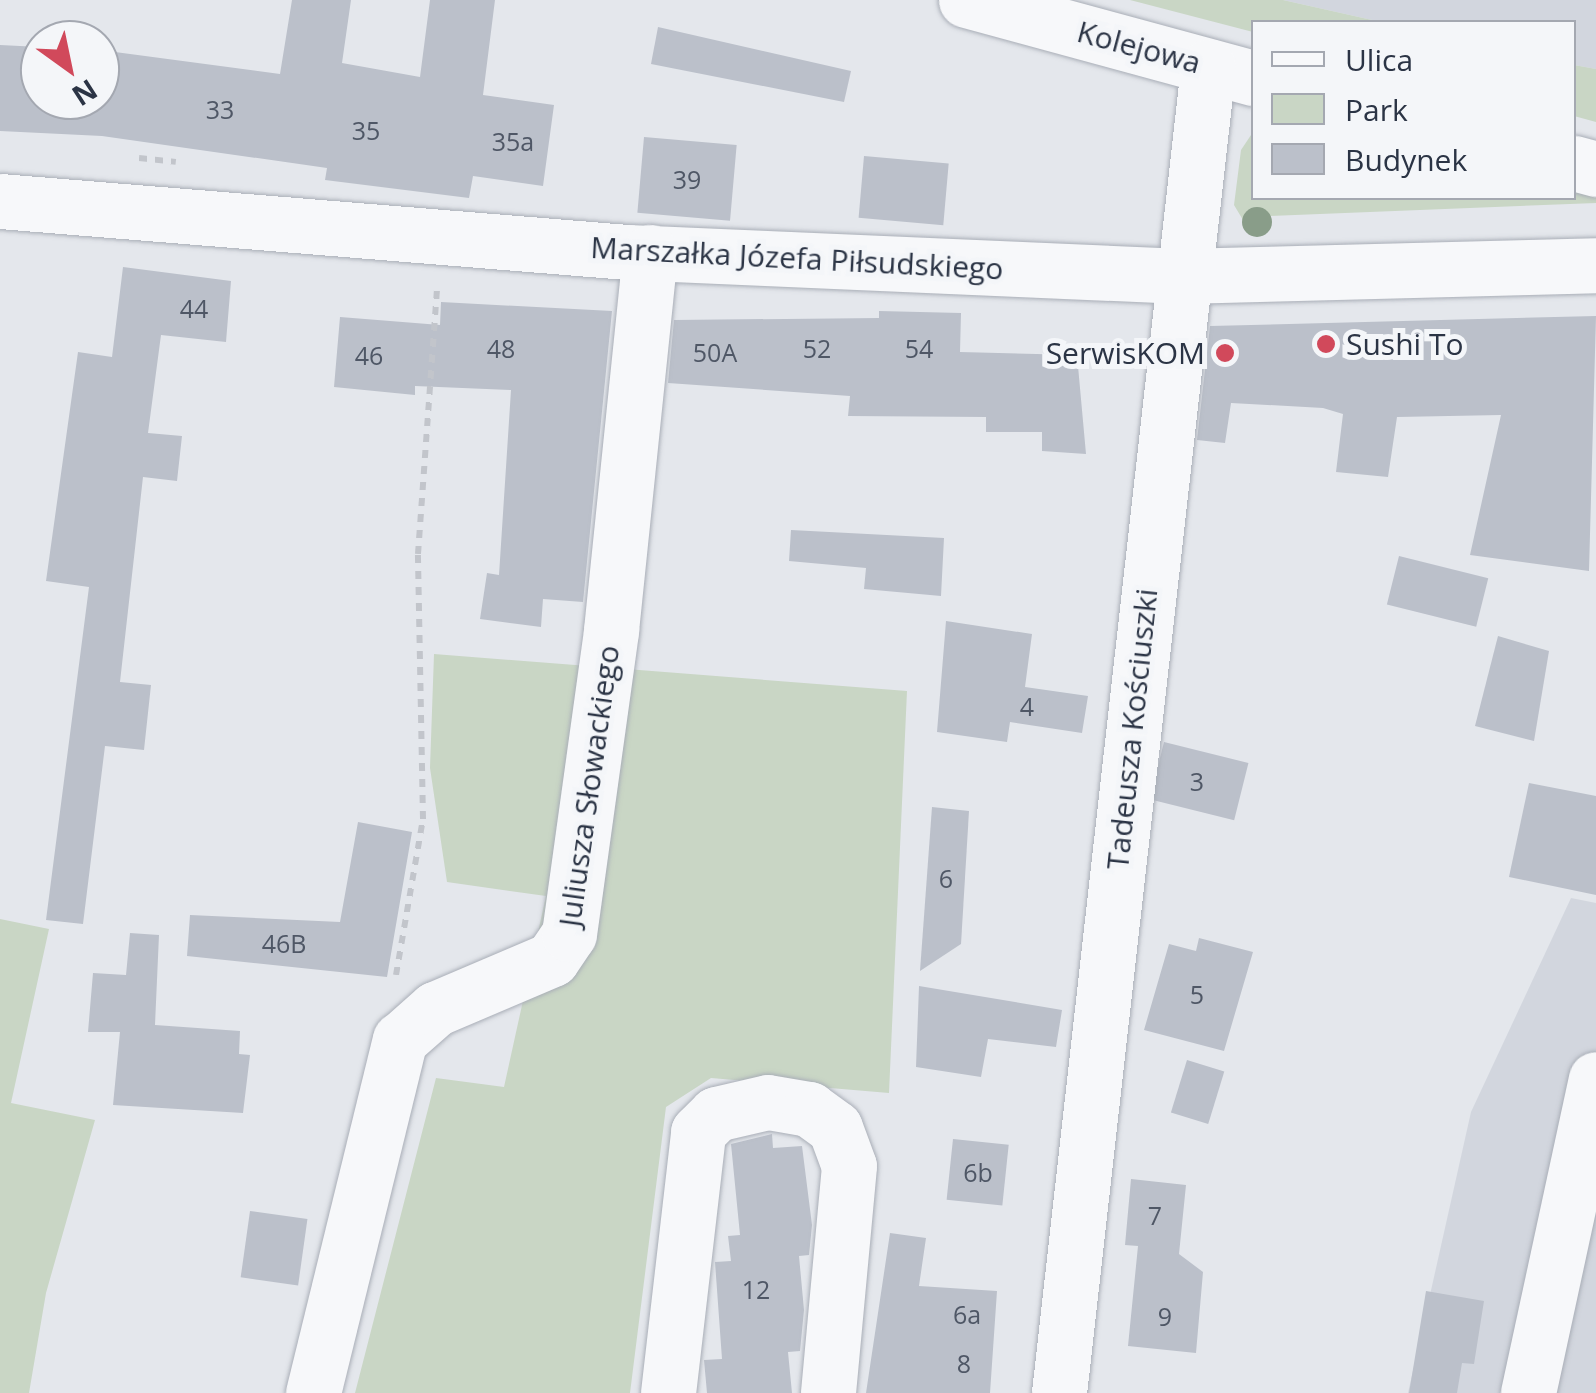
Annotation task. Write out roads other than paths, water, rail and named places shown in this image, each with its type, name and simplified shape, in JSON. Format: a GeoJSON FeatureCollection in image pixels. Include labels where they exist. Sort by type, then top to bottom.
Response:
{"type":"FeatureCollection","features":[{"type":"Feature","properties":{"kind":"street","name":"Kolejowa"},"geometry":{"type":"LineString","coordinates":[[966,0],[1231,72]]}},
{"type":"Feature","properties":{"kind":"street","name":"Tadeusza Kościuszki"},"geometry":{"type":"LineString","coordinates":[[1059,1393],[1182,276],[1231,72]]}},
{"type":"Feature","properties":{"kind":"street","name":"Marszałka Józefa Piłsudskiego"},"geometry":{"type":"LineString","coordinates":[[0,201],[650,252],[1182,276],[1596,265]]}},
{"type":"Feature","properties":{"kind":"street","name":"Juliusza Słowackiego"},"geometry":{"type":"LineString","coordinates":[[313,1393],[400,1040],[435,1008],[552,959],[569,934],[612,630],[650,252]]}},
{"type":"Feature","properties":{"kind":"street"},"geometry":{"type":"LineString","coordinates":[[1528,1393],[1596,1079]]}},
{"type":"Feature","properties":{"kind":"street"},"geometry":{"type":"LineString","coordinates":[[668,1393],[698,1132],[716,1114],[768,1102],[809,1110],[835,1128],[849,1166],[828,1393]]}},
{"type":"Feature","properties":{"kind":"place","name":"Sushi To"},"geometry":{"type":"Point","coordinates":[1326,344]}},
{"type":"Feature","properties":{"kind":"place","name":"SerwisKOM"},"geometry":{"type":"Point","coordinates":[1225,353]}}]}
